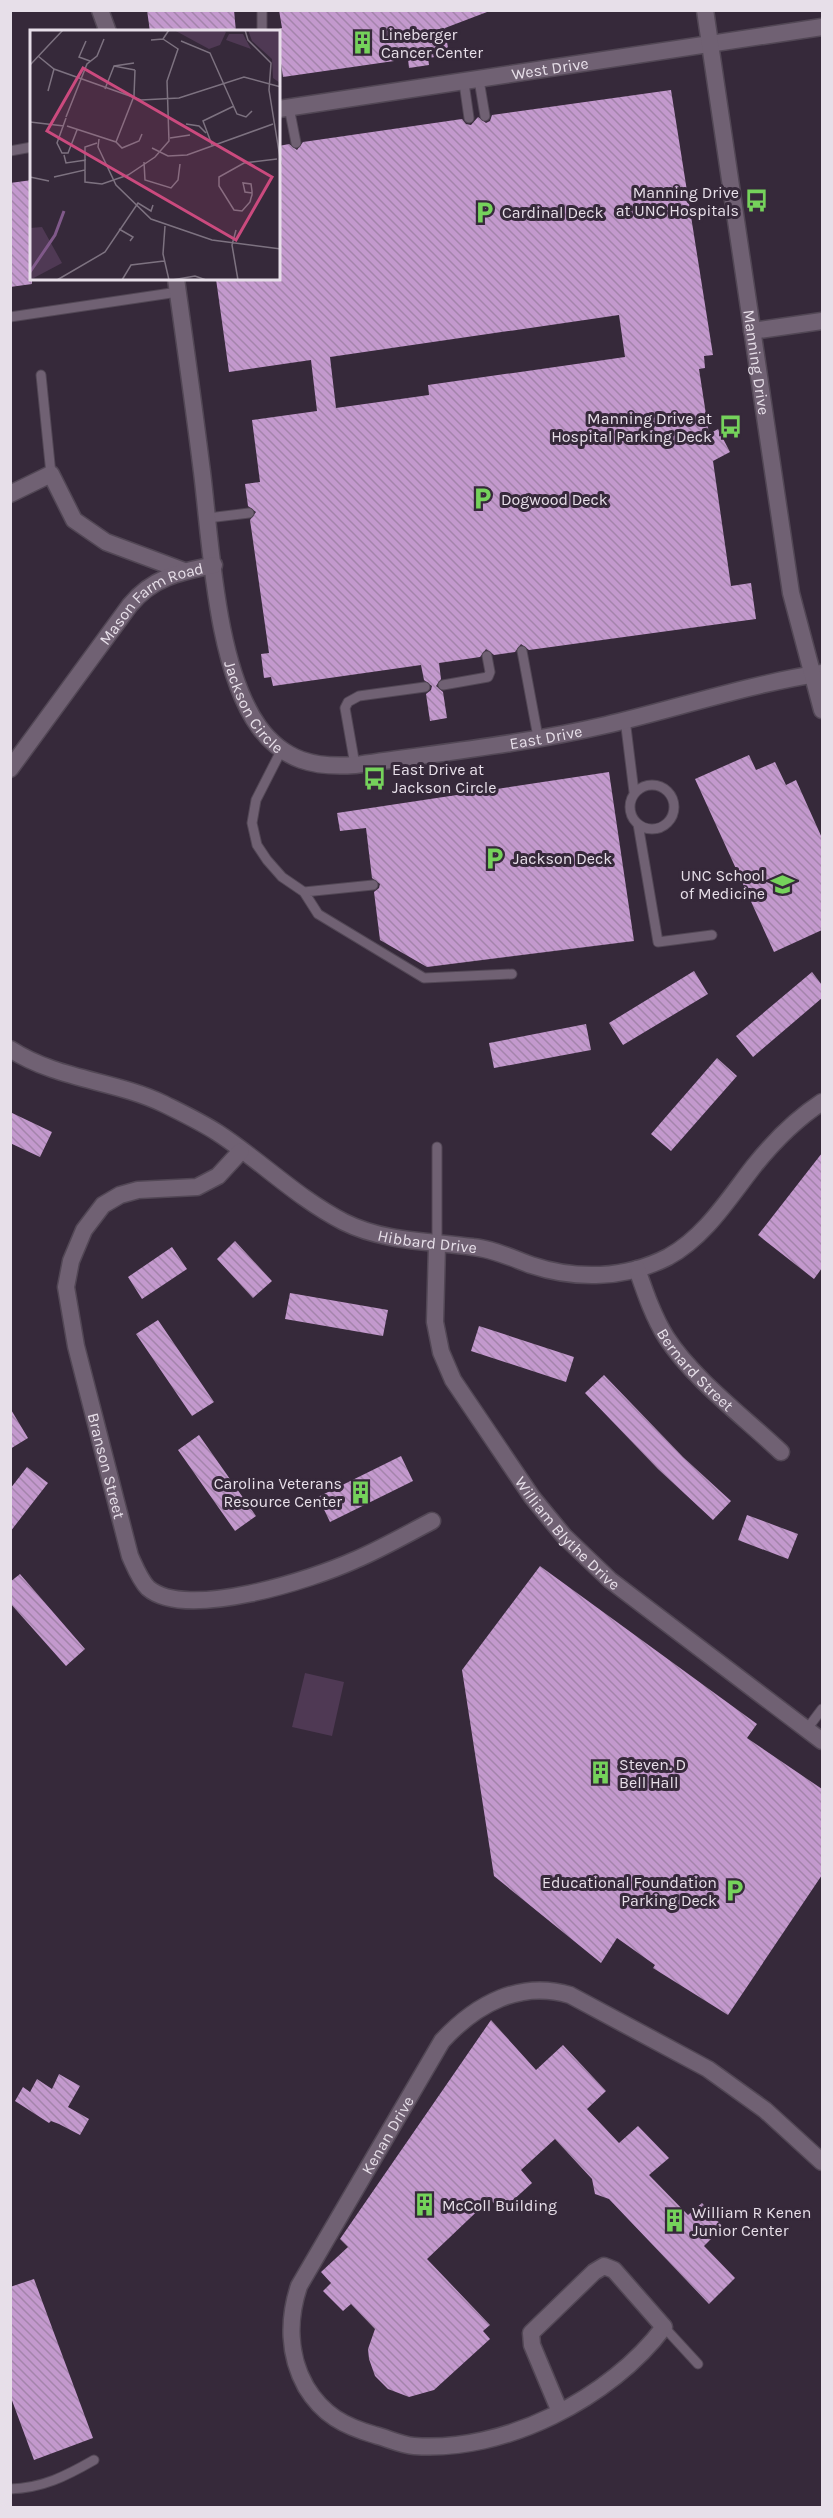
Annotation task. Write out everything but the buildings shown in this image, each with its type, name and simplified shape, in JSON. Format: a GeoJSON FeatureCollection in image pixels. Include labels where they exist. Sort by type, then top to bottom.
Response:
{"type":"FeatureCollection","features":[{"type":"Feature","properties":{"kind":"street"},"geometry":{"type":"LineString","coordinates":[[100,10],[107,30]]}},
{"type":"Feature","properties":{"kind":"street","name":"Manning Drive"},"geometry":{"type":"LineString","coordinates":[[705,10],[791,592],[817,674],[822,710]]}},
{"type":"Feature","properties":{"kind":"street","name":"West Drive"},"geometry":{"type":"LineString","coordinates":[[284,108],[822,27]]}},
{"type":"Feature","properties":{"kind":"street","name":"Mason Farm Road"},"geometry":{"type":"LineString","coordinates":[[10,770],[137,596],[158,579],[214,565],[177,286]]}},
{"type":"Feature","properties":{"kind":"street"},"geometry":{"type":"LineString","coordinates":[[752,331],[822,321]]}},
{"type":"Feature","properties":{"kind":"street"},"geometry":{"type":"LineString","coordinates":[[10,495],[51,474],[74,520],[106,542],[184,571]]}},
{"type":"Feature","properties":{"kind":"street","name":"Jackson Circle"},"geometry":{"type":"LineString","coordinates":[[214,565],[229,654],[242,697],[260,728],[282,749]]}},
{"type":"Feature","properties":{"kind":"street","name":"East Drive"},"geometry":{"type":"LineString","coordinates":[[282,749],[303,762],[326,767],[355,765],[538,737],[625,719],[777,680],[817,674]]}},
{"type":"Feature","properties":{"kind":"street","name":"Hibbard Drive"},"geometry":{"type":"LineString","coordinates":[[10,1049],[47,1069],[143,1094],[219,1133],[285,1185],[344,1222],[388,1236],[437,1245],[482,1248],[542,1268],[577,1275],[610,1274],[637,1269],[669,1256],[697,1236],[769,1148],[796,1121],[822,1102]]}},
{"type":"Feature","properties":{"kind":"street","name":"Branson Street"},"geometry":{"type":"LineString","coordinates":[[241,1151],[218,1176],[197,1187],[138,1190],[120,1195],[103,1205],[84,1230],[71,1261],[66,1287],[76,1346],[130,1556],[138,1574],[149,1588],[168,1599],[197,1602],[262,1591],[355,1560],[432,1521]]}},
{"type":"Feature","properties":{"kind":"street","name":"William Blythe Drive"},"geometry":{"type":"LineString","coordinates":[[437,1245],[435,1322],[441,1352],[453,1380],[532,1497],[564,1536],[610,1580],[822,1741]]}},
{"type":"Feature","properties":{"kind":"street","name":"Bernard Street"},"geometry":{"type":"LineString","coordinates":[[637,1269],[655,1315],[672,1346],[781,1452]]}},
{"type":"Feature","properties":{"kind":"street","name":"Kenan Drive"},"geometry":{"type":"LineString","coordinates":[[664,2327],[646,2351],[615,2379],[560,2412],[502,2435],[460,2443],[413,2446],[356,2429],[328,2415],[303,2381],[294,2355],[291,2327],[299,2286],[442,2041],[459,2022],[485,2004],[509,1994],[527,1990],[555,1990],[570,1995],[708,2069],[765,2110],[822,2162]]}},
{"type":"Feature","properties":{"kind":"street"},"geometry":{"type":"LineString","coordinates":[[560,2412],[532,2345],[531,2333],[594,2272],[604,2266],[614,2270],[664,2327]]}},
{"type":"Feature","properties":{"kind":"lane"},"geometry":{"type":"LineString","coordinates":[[262,10],[262,30]]}},
{"type":"Feature","properties":{"kind":"lane"},"geometry":{"type":"LineString","coordinates":[[471,81],[485,116]]}},
{"type":"Feature","properties":{"kind":"lane"},"geometry":{"type":"LineString","coordinates":[[469,118],[471,81]]}},
{"type":"Feature","properties":{"kind":"lane"},"geometry":{"type":"LineString","coordinates":[[284,108],[296,143]]}},
{"type":"Feature","properties":{"kind":"lane"},"geometry":{"type":"LineString","coordinates":[[10,151],[30,147]]}},
{"type":"Feature","properties":{"kind":"lane"},"geometry":{"type":"LineString","coordinates":[[10,317],[177,286]]}},
{"type":"Feature","properties":{"kind":"lane"},"geometry":{"type":"LineString","coordinates":[[41,375],[51,474]]}},
{"type":"Feature","properties":{"kind":"lane"},"geometry":{"type":"LineString","coordinates":[[208,518],[249,513]]}},
{"type":"Feature","properties":{"kind":"lane"},"geometry":{"type":"LineString","coordinates":[[522,651],[538,737]]}},
{"type":"Feature","properties":{"kind":"lane"},"geometry":{"type":"LineString","coordinates":[[443,685],[488,677],[490,672],[487,656]]}},
{"type":"Feature","properties":{"kind":"lane"},"geometry":{"type":"LineString","coordinates":[[355,765],[345,708],[348,702],[359,696],[424,687]]}},
{"type":"Feature","properties":{"kind":"lane"},"geometry":{"type":"LineString","coordinates":[[625,719],[634,792],[629,809],[638,824],[658,942],[712,935]]}},
{"type":"Feature","properties":{"kind":"lane","name":"Jackson Circle"},"geometry":{"type":"LineString","coordinates":[[282,749],[256,800],[252,823],[257,845],[267,860],[282,877],[304,892],[318,914],[424,978],[512,974]]}},
{"type":"Feature","properties":{"kind":"lane"},"geometry":{"type":"LineString","coordinates":[[634,792],[646,784],[653,784],[669,792],[674,800],[674,810],[666,825],[653,830],[638,824]]}},
{"type":"Feature","properties":{"kind":"lane"},"geometry":{"type":"LineString","coordinates":[[304,892],[373,885]]}},
{"type":"Feature","properties":{"kind":"lane"},"geometry":{"type":"LineString","coordinates":[[437,1147],[437,1245]]}},
{"type":"Feature","properties":{"kind":"lane"},"geometry":{"type":"LineString","coordinates":[[807,1729],[822,1709]]}},
{"type":"Feature","properties":{"kind":"lane"},"geometry":{"type":"LineString","coordinates":[[664,2327],[698,2364]]}},
{"type":"Feature","properties":{"kind":"lane"},"geometry":{"type":"LineString","coordinates":[[10,2489],[33,2488],[49,2484],[94,2460]]}},
{"type":"Feature","properties":{"kind":"shaded area"},"geometry":{"type":"Polygon","coordinates":[[[305,1673],[344,1682],[332,1736],[292,1727],[305,1673]]]}},
{"type":"Feature","properties":{"kind":"place","name":"Lineberger Cancer Center"},"geometry":{"type":"Point","coordinates":[363,43]}},
{"type":"Feature","properties":{"kind":"place","name":"Manning Drive at UNC Hospitals"},"geometry":{"type":"Point","coordinates":[757,201]}},
{"type":"Feature","properties":{"kind":"place","name":"Cardinal Deck"},"geometry":{"type":"Point","coordinates":[484,212]}},
{"type":"Feature","properties":{"kind":"place","name":"Manning Drive at Hospital Parking Deck"},"geometry":{"type":"Point","coordinates":[730,427]}},
{"type":"Feature","properties":{"kind":"place","name":"Dogwood Deck"},"geometry":{"type":"Point","coordinates":[483,499]}},
{"type":"Feature","properties":{"kind":"place","name":"East Drive at Jackson Circle"},"geometry":{"type":"Point","coordinates":[374,778]}},
{"type":"Feature","properties":{"kind":"place","name":"Jackson Deck"},"geometry":{"type":"Point","coordinates":[495,858]}},
{"type":"Feature","properties":{"kind":"place","name":"UNC School of Medicine"},"geometry":{"type":"Point","coordinates":[783,884]}},
{"type":"Feature","properties":{"kind":"place","name":"Carolina Veterans Resource Center"},"geometry":{"type":"Point","coordinates":[360,1492]}},
{"type":"Feature","properties":{"kind":"place","name":"Steven. D Bell Hall"},"geometry":{"type":"Point","coordinates":[601,1773]}},
{"type":"Feature","properties":{"kind":"place","name":"Educational Foundation Parking Deck"},"geometry":{"type":"Point","coordinates":[735,1891]}},
{"type":"Feature","properties":{"kind":"place","name":"McColl Building"},"geometry":{"type":"Point","coordinates":[424,2205]}},
{"type":"Feature","properties":{"kind":"place","name":"William R Kenen Junior Center"},"geometry":{"type":"Point","coordinates":[674,2221]}}]}
